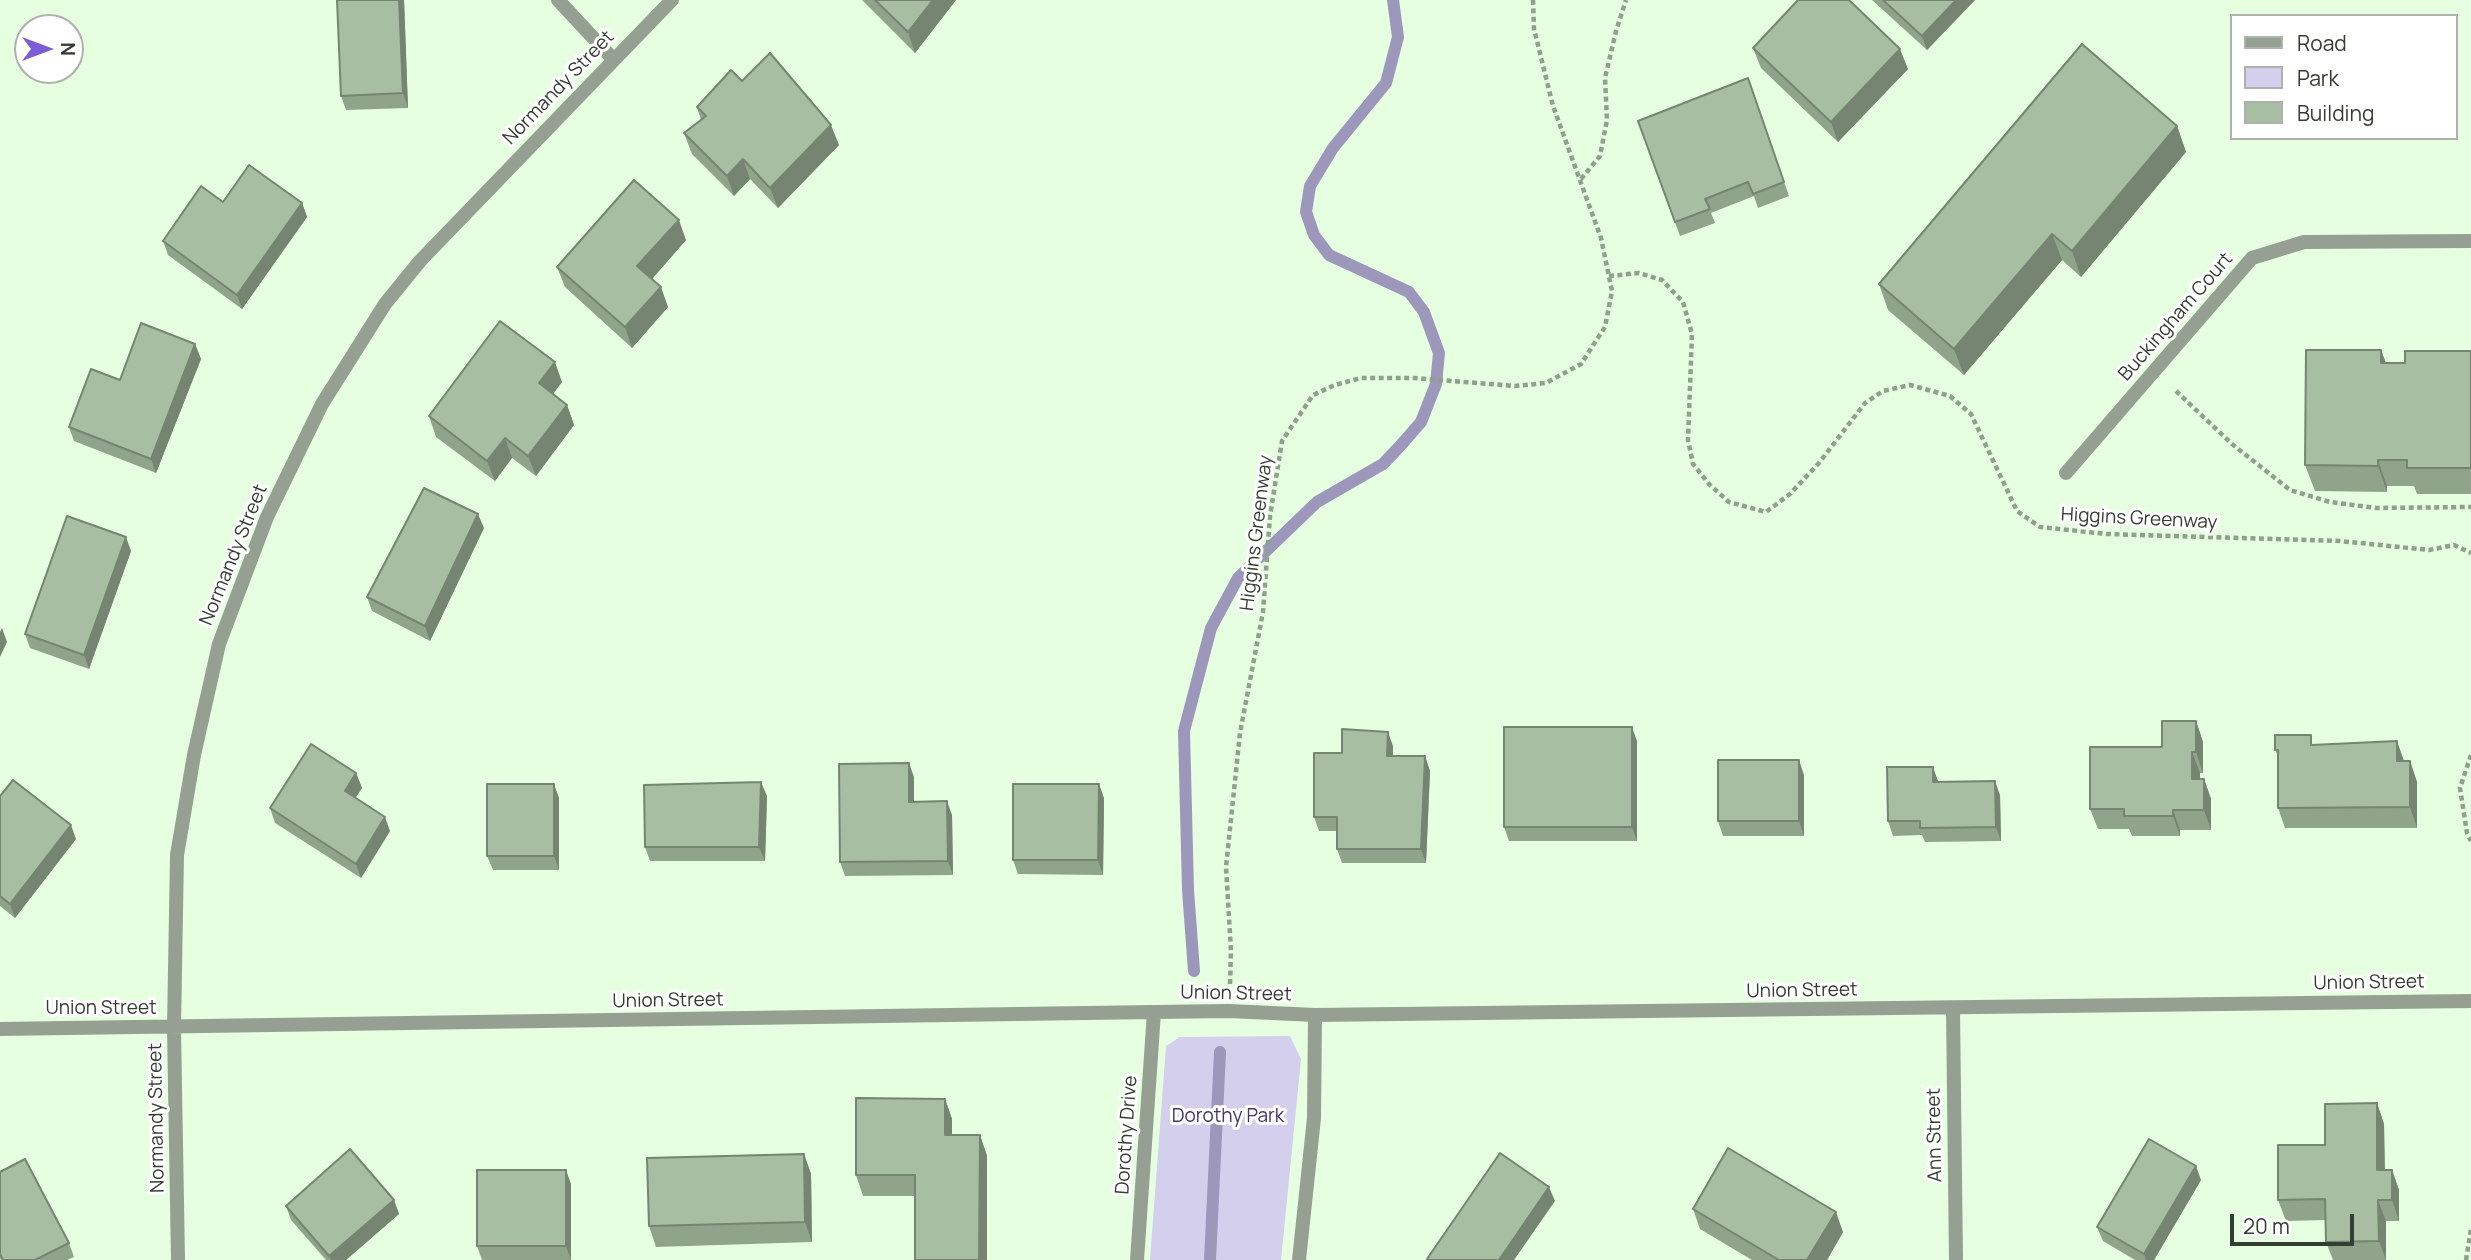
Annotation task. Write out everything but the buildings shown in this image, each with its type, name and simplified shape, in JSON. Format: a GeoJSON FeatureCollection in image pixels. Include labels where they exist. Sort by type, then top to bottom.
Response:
{"type":"FeatureCollection","features":[{"type":"Feature","properties":{"kind":"street"},"geometry":{"type":"LineString","coordinates":[[558,0],[613,59]]}},
{"type":"Feature","properties":{"kind":"street","name":"Normandy Street"},"geometry":{"type":"LineString","coordinates":[[178,1260],[174,1028],[177,855],[194,755],[219,644],[267,517],[322,404],[385,304],[420,261],[672,0]]}},
{"type":"Feature","properties":{"kind":"street","name":"Buckingham Court"},"geometry":{"type":"LineString","coordinates":[[2066,473],[2252,258],[2304,242],[2471,241]]}},
{"type":"Feature","properties":{"kind":"street","name":"Union Street"},"geometry":{"type":"LineString","coordinates":[[0,1029],[1229,1011],[1315,1015],[2471,1001]]}},
{"type":"Feature","properties":{"kind":"street","name":"Ann Street"},"geometry":{"type":"LineString","coordinates":[[1953,1009],[1955,1260]]}},
{"type":"Feature","properties":{"kind":"street","name":"Dorothy Drive"},"geometry":{"type":"LineString","coordinates":[[1137,1260],[1154,1012]]}},
{"type":"Feature","properties":{"kind":"street"},"geometry":{"type":"LineString","coordinates":[[1299,1260],[1314,1118],[1315,1015]]}},
{"type":"Feature","properties":{"kind":"path","name":"Higgins Greenway"},"geometry":{"type":"LineString","coordinates":[[1229,1011],[1231,951],[1226,867],[1240,733],[1263,612],[1270,516],[1282,441],[1313,395],[1335,385],[1361,378],[1415,378],[1515,386],[1546,383],[1581,364],[1605,327],[1612,291],[1601,238],[1553,106],[1534,29],[1533,0]]}},
{"type":"Feature","properties":{"kind":"path"},"geometry":{"type":"LineString","coordinates":[[1580,179],[1600,156],[1607,120],[1605,78],[1626,0]]}},
{"type":"Feature","properties":{"kind":"path","name":"Higgins Greenway"},"geometry":{"type":"LineString","coordinates":[[1609,276],[1639,273],[1662,280],[1683,302],[1692,334],[1688,440],[1693,464],[1709,484],[1729,502],[1766,512],[1790,494],[1819,463],[1865,403],[1883,391],[1910,384],[1950,396],[1971,414],[2017,511],[2040,527],[2107,534],[2340,541],[2429,550],[2454,545],[2471,553]]}},
{"type":"Feature","properties":{"kind":"path"},"geometry":{"type":"LineString","coordinates":[[2155,371],[2232,444],[2290,490],[2330,502],[2376,508],[2471,508]]}},
{"type":"Feature","properties":{"kind":"path"},"geometry":{"type":"LineString","coordinates":[[2471,755],[2460,788],[2467,833],[2471,841]]}},
{"type":"Feature","properties":{"kind":"path"},"geometry":{"type":"LineString","coordinates":[[2466,1260],[2471,1229]]}},
{"type":"Feature","properties":{"kind":"green space","name":"Dorothy Park"},"geometry":{"type":"Polygon","coordinates":[[[1290,1036],[1301,1059],[1281,1260],[1150,1260],[1166,1046],[1180,1037],[1290,1036]]]}},
{"type":"Feature","properties":{"kind":"waterway"},"geometry":{"type":"LineString","coordinates":[[1194,971],[1188,890],[1184,731],[1211,628],[1238,578],[1317,502],[1383,464],[1401,445],[1421,422],[1436,384],[1439,353],[1424,312],[1409,292],[1329,255],[1314,235],[1306,212],[1310,186],[1333,148],[1386,83],[1398,37],[1393,0]]}},
{"type":"Feature","properties":{"kind":"waterway"},"geometry":{"type":"LineString","coordinates":[[1210,1260],[1220,1052]]}}]}
